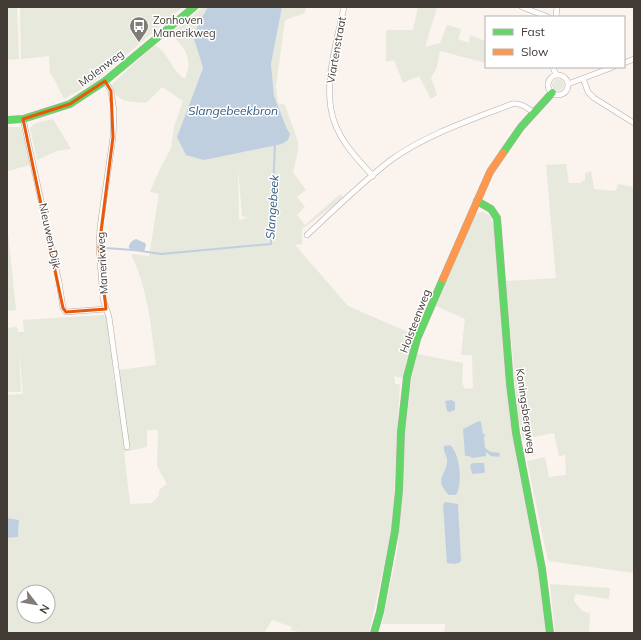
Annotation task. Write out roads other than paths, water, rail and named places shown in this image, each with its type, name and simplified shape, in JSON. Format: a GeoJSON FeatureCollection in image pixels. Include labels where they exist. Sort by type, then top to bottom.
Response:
{"type":"FeatureCollection","features":[{"type":"Feature","properties":{"kind":"street","name":"Molenweg"},"geometry":{"type":"LineString","coordinates":[[7,120],[23,119],[70,104],[105,81],[194,7]]}},
{"type":"Feature","properties":{"kind":"street","name":"Viartenstraat"},"geometry":{"type":"LineString","coordinates":[[344,7],[329,80],[334,121],[344,142],[358,161],[373,176]]}},
{"type":"Feature","properties":{"kind":"street"},"geometry":{"type":"LineString","coordinates":[[522,7],[545,16]]}},
{"type":"Feature","properties":{"kind":"street"},"geometry":{"type":"LineString","coordinates":[[553,68],[556,75]]}},
{"type":"Feature","properties":{"kind":"street"},"geometry":{"type":"LineString","coordinates":[[568,84],[610,68]]}},
{"type":"Feature","properties":{"kind":"street"},"geometry":{"type":"LineString","coordinates":[[556,75],[562,76],[568,84],[567,89],[563,94],[557,96],[549,90],[547,84],[550,78],[556,75]]}},
{"type":"Feature","properties":{"kind":"street"},"geometry":{"type":"LineString","coordinates":[[583,78],[588,92],[594,98],[634,123]]}},
{"type":"Feature","properties":{"kind":"street","name":"Manerikweg"},"geometry":{"type":"LineString","coordinates":[[105,81],[111,91],[114,111],[113,137],[100,227],[99,246],[103,299],[109,317],[127,447]]}},
{"type":"Feature","properties":{"kind":"street","name":"Holsteenweg"},"geometry":{"type":"LineString","coordinates":[[374,633],[380,612],[395,531],[399,490],[401,432],[407,377],[417,339],[490,172],[506,147],[533,112],[552,93]]}},
{"type":"Feature","properties":{"kind":"street"},"geometry":{"type":"LineString","coordinates":[[307,235],[392,160],[421,142],[451,128],[515,104],[523,105],[533,112]]}},
{"type":"Feature","properties":{"kind":"street","name":"Nieuwen Dijk"},"geometry":{"type":"LineString","coordinates":[[23,119],[56,266],[63,308],[66,312],[106,309]]}},
{"type":"Feature","properties":{"kind":"street","name":"Koningsbergweg"},"geometry":{"type":"LineString","coordinates":[[477,201],[491,209],[497,218],[513,412],[542,569],[550,633]]}},
{"type":"Feature","properties":{"kind":"water","name":"Slangebeekbron"},"geometry":{"type":"Polygon","coordinates":[[[208,7],[282,7],[271,64],[274,96],[290,134],[288,140],[282,144],[204,160],[186,155],[177,137],[203,68],[194,39],[198,24],[208,7]]]}},
{"type":"Feature","properties":{"kind":"water"},"geometry":{"type":"Polygon","coordinates":[[[136,239],[145,243],[146,245],[144,252],[133,251],[129,248],[132,241],[136,239]]]}},
{"type":"Feature","properties":{"kind":"water"},"geometry":{"type":"Polygon","coordinates":[[[451,400],[455,402],[455,410],[449,412],[447,411],[445,401],[451,400]]]}},
{"type":"Feature","properties":{"kind":"water"},"geometry":{"type":"Polygon","coordinates":[[[479,421],[481,422],[483,434],[485,434],[485,448],[491,452],[500,453],[499,457],[491,456],[486,452],[486,456],[472,458],[465,456],[463,429],[479,421]]]}},
{"type":"Feature","properties":{"kind":"water"},"geometry":{"type":"Polygon","coordinates":[[[450,445],[458,461],[460,476],[456,495],[449,495],[444,489],[441,480],[447,464],[444,446],[450,445]]]}},
{"type":"Feature","properties":{"kind":"water"},"geometry":{"type":"Polygon","coordinates":[[[473,463],[484,463],[485,472],[472,474],[470,465],[473,463]]]}},
{"type":"Feature","properties":{"kind":"water"},"geometry":{"type":"Polygon","coordinates":[[[445,502],[458,504],[461,561],[456,564],[447,563],[443,505],[445,502]]]}},
{"type":"Feature","properties":{"kind":"water"},"geometry":{"type":"Polygon","coordinates":[[[7,518],[19,520],[18,537],[7,538],[7,518]]]}},
{"type":"Feature","properties":{"kind":"waterway","name":"Slangebeek"},"geometry":{"type":"LineString","coordinates":[[141,251],[161,254],[271,244],[275,143]]}},
{"type":"Feature","properties":{"kind":"waterway","name":"Slangebeek"},"geometry":{"type":"LineString","coordinates":[[106,248],[133,250]]}},
{"type":"Feature","properties":{"kind":"place","name":"Zonhoven Manerikweg"},"geometry":{"type":"Point","coordinates":[139,43]}}]}
